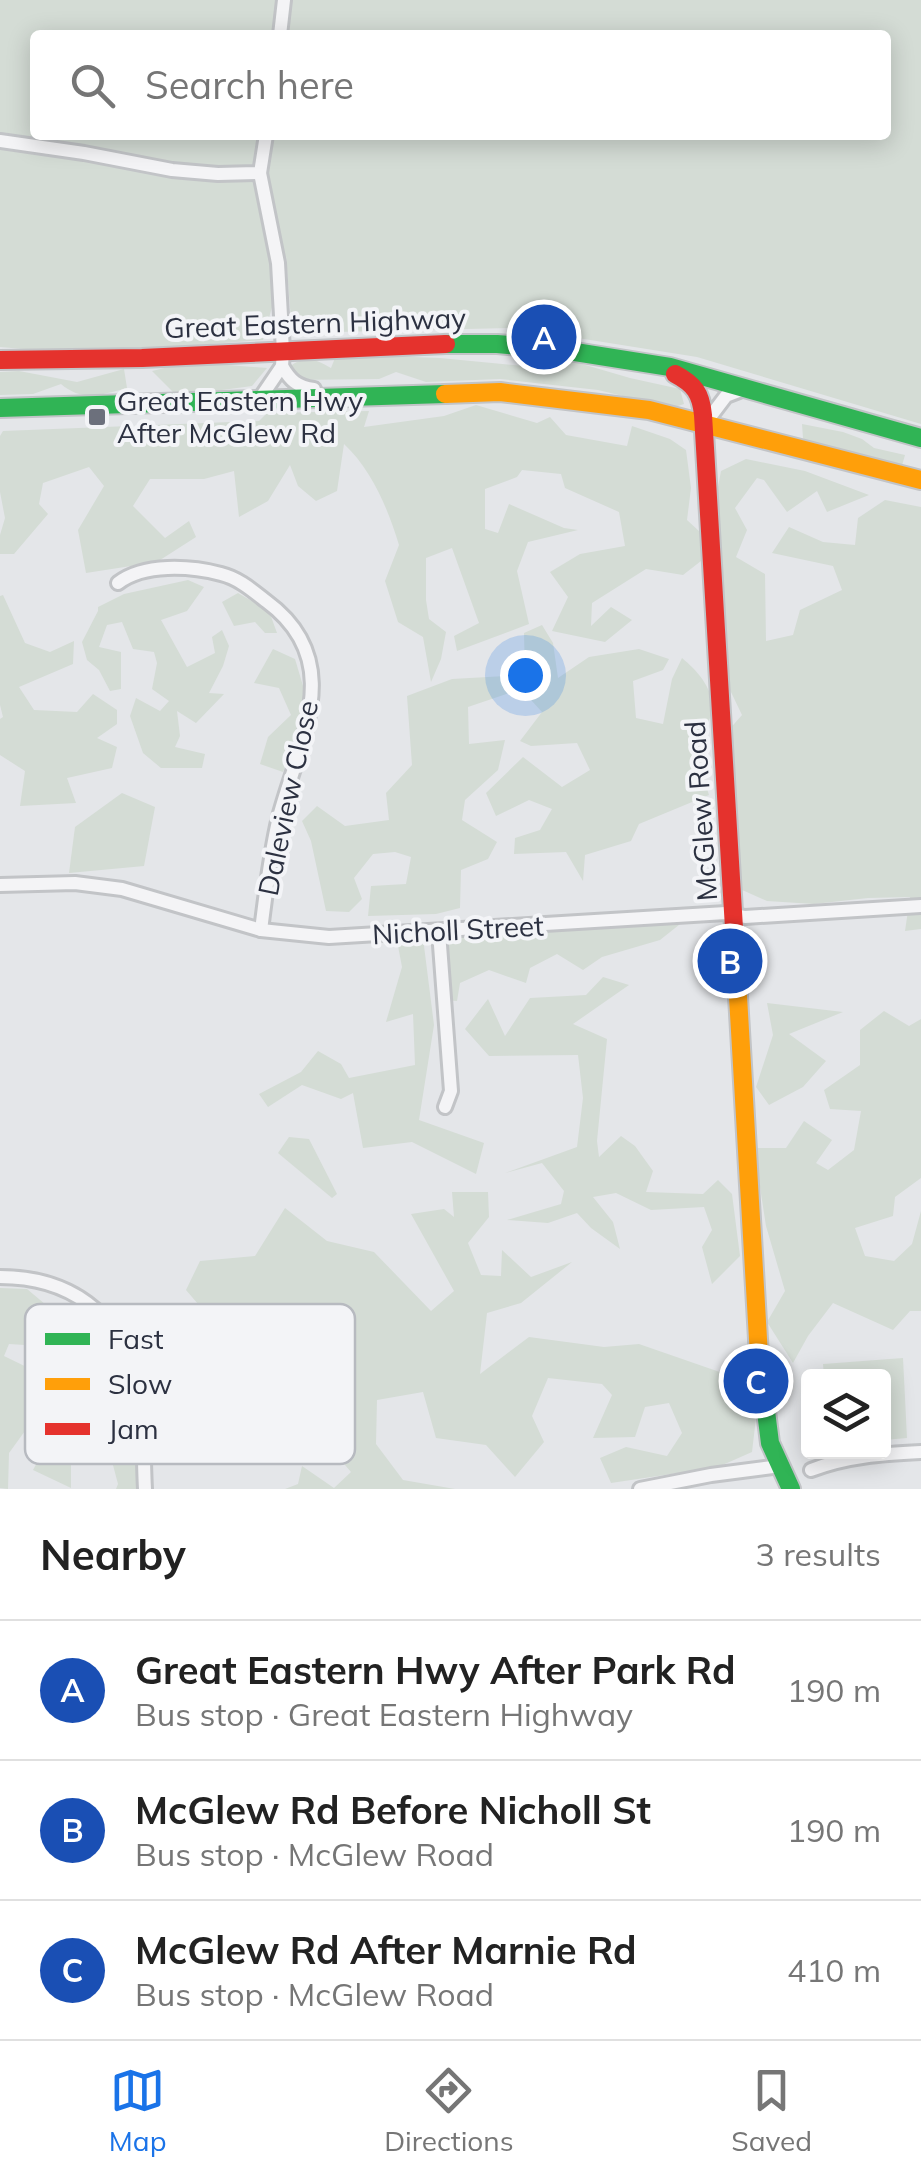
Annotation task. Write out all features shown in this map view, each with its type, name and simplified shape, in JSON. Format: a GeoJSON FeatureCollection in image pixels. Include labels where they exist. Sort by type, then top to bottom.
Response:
{"type":"FeatureCollection","features":[{"type":"Feature","properties":{"kind":"main road","name":"Great Eastern Highway"},"geometry":{"type":"LineString","coordinates":[[0,360],[282,358],[413,344],[556,349],[716,378],[921,438]]}},
{"type":"Feature","properties":{"kind":"main road","name":"McGlew Road"},"geometry":{"type":"LineString","coordinates":[[642,362],[695,384],[701,394],[760,1367],[770,1443],[791,1489]]}},
{"type":"Feature","properties":{"kind":"main road"},"geometry":{"type":"LineString","coordinates":[[0,408],[500,392],[648,410],[921,480]]}},
{"type":"Feature","properties":{"kind":"street"},"geometry":{"type":"LineString","coordinates":[[281,30],[284,0]]}},
{"type":"Feature","properties":{"kind":"street"},"geometry":{"type":"LineString","coordinates":[[265,140],[260,172],[278,263],[282,358],[288,378],[300,387],[340,397]]}},
{"type":"Feature","properties":{"kind":"street"},"geometry":{"type":"LineString","coordinates":[[0,141],[172,170],[260,172]]}},
{"type":"Feature","properties":{"kind":"street"},"geometry":{"type":"LineString","coordinates":[[259,400],[282,358]]}},
{"type":"Feature","properties":{"kind":"street"},"geometry":{"type":"LineString","coordinates":[[704,424],[726,396],[752,389]]}},
{"type":"Feature","properties":{"kind":"street","name":"Daleview Close"},"geometry":{"type":"LineString","coordinates":[[118,583],[136,572],[169,569],[202,570],[234,578],[278,610],[306,651],[312,677],[312,704],[279,818],[261,930]]}},
{"type":"Feature","properties":{"kind":"street","name":"Nicholl Street"},"geometry":{"type":"LineString","coordinates":[[0,885],[75,882],[122,889],[261,930],[329,937],[726,913],[744,917],[921,906]]}},
{"type":"Feature","properties":{"kind":"street"},"geometry":{"type":"LineString","coordinates":[[438,932],[451,1091],[445,1106]]}},
{"type":"Feature","properties":{"kind":"street"},"geometry":{"type":"LineString","coordinates":[[0,1277],[25,1277],[52,1284],[89,1304]]}},
{"type":"Feature","properties":{"kind":"street"},"geometry":{"type":"LineString","coordinates":[[811,1470],[868,1455],[921,1452]]}},
{"type":"Feature","properties":{"kind":"street"},"geometry":{"type":"LineString","coordinates":[[143,1464],[144,1489]]}},
{"type":"Feature","properties":{"kind":"street"},"geometry":{"type":"LineString","coordinates":[[640,1489],[780,1466]]}},
{"type":"Feature","properties":{"kind":"shaded area"},"geometry":{"type":"Polygon","coordinates":[[[0,0],[921,0],[921,424],[697,357],[515,328],[292,333],[286,256],[263,340],[80,354],[0,347],[0,0]]]}},
{"type":"Feature","properties":{"kind":"shaded area"},"geometry":{"type":"Polygon","coordinates":[[[386,356],[534,367],[565,359],[680,389],[684,404],[672,408],[598,390],[500,379],[426,382],[396,372],[379,379],[292,380],[289,367],[310,360],[331,368],[335,358],[386,356]]]}},
{"type":"Feature","properties":{"kind":"shaded area"},"geometry":{"type":"Polygon","coordinates":[[[204,363],[267,368],[252,386],[177,396],[152,371],[204,363]]]}},
{"type":"Feature","properties":{"kind":"shaded area"},"geometry":{"type":"Polygon","coordinates":[[[124,369],[127,388],[109,393],[84,395],[61,384],[33,394],[0,395],[0,372],[19,371],[77,382],[124,369]]]}},
{"type":"Feature","properties":{"kind":"shaded area"},"geometry":{"type":"Polygon","coordinates":[[[476,405],[537,423],[550,417],[566,435],[627,446],[632,426],[670,439],[686,450],[691,488],[687,520],[700,532],[701,561],[683,575],[646,569],[592,603],[591,626],[611,607],[632,620],[605,642],[552,631],[568,597],[550,572],[580,554],[625,546],[619,512],[565,488],[561,474],[522,470],[517,477],[485,489],[485,529],[498,533],[509,504],[564,528],[578,530],[528,542],[517,571],[529,624],[457,651],[454,636],[479,623],[452,548],[426,558],[429,619],[446,632],[431,682],[423,637],[398,622],[385,581],[399,545],[390,518],[371,478],[344,444],[337,491],[316,501],[298,486],[290,465],[268,501],[239,517],[234,471],[204,479],[150,479],[133,506],[165,538],[189,521],[196,537],[157,562],[86,573],[78,530],[104,486],[89,467],[43,483],[39,504],[48,514],[14,554],[0,554],[5,518],[0,492],[3,431],[259,421],[267,413],[369,411],[364,427],[444,416],[476,405]]]}},
{"type":"Feature","properties":{"kind":"shaded area"},"geometry":{"type":"Polygon","coordinates":[[[802,424],[843,432],[874,448],[905,455],[901,469],[809,446],[803,438],[802,424]]]}},
{"type":"Feature","properties":{"kind":"shaded area"},"geometry":{"type":"Polygon","coordinates":[[[746,459],[805,471],[869,495],[827,512],[817,491],[787,512],[764,480],[757,478],[735,508],[747,530],[736,557],[765,574],[766,641],[793,635],[800,610],[842,590],[833,566],[772,553],[789,527],[823,542],[855,545],[858,518],[885,500],[921,507],[921,929],[905,931],[910,897],[814,904],[767,901],[740,889],[727,732],[742,715],[730,690],[719,614],[713,514],[721,471],[746,459]]]}},
{"type":"Feature","properties":{"kind":"shaded area"},"geometry":{"type":"Polygon","coordinates":[[[188,580],[204,587],[187,611],[161,620],[187,667],[215,653],[212,637],[222,630],[229,646],[209,693],[224,694],[196,723],[177,711],[180,736],[175,747],[205,754],[202,768],[161,768],[143,753],[130,716],[136,698],[160,711],[169,701],[152,689],[157,663],[154,652],[133,649],[122,622],[107,625],[99,647],[121,652],[121,689],[110,691],[99,670],[87,660],[82,642],[98,607],[124,594],[188,580]]]}},
{"type":"Feature","properties":{"kind":"shaded area"},"geometry":{"type":"Polygon","coordinates":[[[238,593],[269,611],[277,633],[265,633],[255,622],[234,626],[222,602],[238,593]]]}},
{"type":"Feature","properties":{"kind":"shaded area"},"geometry":{"type":"Polygon","coordinates":[[[3,595],[25,643],[50,652],[74,641],[73,664],[19,687],[34,710],[77,712],[93,694],[117,710],[117,724],[97,738],[117,747],[112,768],[67,778],[76,803],[20,806],[25,771],[0,755],[3,595]]]}},
{"type":"Feature","properties":{"kind":"shaded area"},"geometry":{"type":"Polygon","coordinates":[[[542,625],[553,643],[558,678],[589,657],[639,649],[669,659],[663,670],[633,681],[636,718],[663,724],[672,679],[682,658],[695,670],[712,701],[699,747],[709,795],[639,824],[631,841],[585,855],[583,881],[566,852],[514,854],[515,838],[540,830],[552,809],[529,800],[496,816],[486,793],[523,757],[562,787],[590,770],[577,743],[531,746],[520,741],[542,712],[521,689],[468,707],[469,744],[505,740],[498,770],[465,800],[462,820],[497,842],[488,859],[461,870],[460,908],[436,914],[368,916],[371,886],[406,884],[411,857],[395,852],[373,854],[354,878],[362,899],[349,912],[326,911],[311,841],[302,821],[317,806],[345,826],[389,820],[386,793],[412,765],[407,696],[452,679],[525,675],[524,633],[542,625]]]}},
{"type":"Feature","properties":{"kind":"shaded area"},"geometry":{"type":"Polygon","coordinates":[[[273,649],[295,659],[309,706],[283,772],[260,764],[268,737],[291,715],[279,688],[254,683],[273,649]]]}},
{"type":"Feature","properties":{"kind":"shaded area"},"geometry":{"type":"Polygon","coordinates":[[[122,793],[155,807],[144,866],[69,873],[75,827],[122,793]]]}},
{"type":"Feature","properties":{"kind":"shaded area"},"geometry":{"type":"Polygon","coordinates":[[[694,913],[660,940],[602,957],[583,970],[557,954],[530,968],[526,983],[489,970],[460,983],[457,1001],[442,1000],[433,969],[455,923],[694,913]]]}},
{"type":"Feature","properties":{"kind":"shaded area"},"geometry":{"type":"Polygon","coordinates":[[[423,938],[434,1025],[419,1120],[484,1143],[476,1174],[412,1142],[363,1148],[353,1093],[341,1099],[302,1085],[268,1107],[259,1094],[301,1072],[318,1051],[341,1064],[349,1078],[415,1065],[413,1014],[386,1022],[402,967],[398,946],[423,938]]]}},
{"type":"Feature","properties":{"kind":"shaded area"},"geometry":{"type":"Polygon","coordinates":[[[603,977],[629,985],[573,1024],[607,1039],[597,1141],[599,1157],[621,1136],[635,1146],[653,1171],[646,1192],[703,1194],[718,1180],[732,1194],[740,1256],[712,1284],[702,1247],[712,1230],[704,1207],[651,1210],[616,1193],[593,1197],[613,1222],[620,1249],[577,1213],[548,1223],[507,1220],[561,1204],[564,1191],[542,1163],[505,1173],[577,1147],[583,1098],[578,1055],[489,1056],[465,1029],[488,999],[505,1036],[530,998],[586,995],[603,977]]]}},
{"type":"Feature","properties":{"kind":"shaded area"},"geometry":{"type":"Polygon","coordinates":[[[767,1003],[843,1012],[789,1034],[826,1061],[803,1087],[769,1105],[756,1087],[773,1035],[767,1003]]]}},
{"type":"Feature","properties":{"kind":"shaded area"},"geometry":{"type":"Polygon","coordinates":[[[884,1011],[909,1026],[921,1019],[921,1178],[895,1197],[893,1216],[855,1228],[865,1256],[894,1261],[912,1244],[921,1211],[921,1311],[910,1311],[893,1330],[833,1303],[793,1363],[767,1322],[785,1291],[766,1226],[754,1148],[786,1148],[804,1121],[832,1140],[816,1163],[828,1170],[854,1150],[861,1111],[830,1109],[824,1090],[860,1065],[860,1030],[884,1011]]]}},
{"type":"Feature","properties":{"kind":"shaded area"},"geometry":{"type":"Polygon","coordinates":[[[289,1137],[309,1139],[337,1194],[332,1198],[278,1153],[289,1137]]]}},
{"type":"Feature","properties":{"kind":"shaded area"},"geometry":{"type":"Polygon","coordinates":[[[452,1192],[488,1192],[489,1217],[468,1243],[481,1275],[501,1276],[502,1250],[531,1277],[572,1262],[521,1303],[487,1313],[480,1374],[529,1337],[604,1347],[639,1344],[737,1378],[758,1401],[752,1452],[718,1467],[611,1483],[600,1458],[626,1447],[667,1456],[682,1433],[669,1403],[645,1407],[635,1437],[593,1438],[612,1395],[602,1384],[548,1378],[532,1416],[544,1442],[515,1477],[486,1445],[436,1438],[423,1392],[377,1400],[376,1444],[403,1480],[455,1489],[285,1489],[298,1484],[302,1466],[334,1488],[351,1472],[344,1464],[355,1464],[355,1304],[198,1304],[186,1290],[200,1261],[255,1256],[285,1208],[327,1241],[374,1252],[431,1311],[454,1291],[411,1214],[444,1209],[454,1217],[452,1192]]]}},
{"type":"Feature","properties":{"kind":"shaded area"},"geometry":{"type":"Polygon","coordinates":[[[0,1288],[27,1289],[45,1304],[25,1304],[25,1345],[9,1344],[4,1356],[25,1366],[25,1431],[9,1453],[8,1489],[0,1488],[0,1288]]]}},
{"type":"Feature","properties":{"kind":"shaded area"},"geometry":{"type":"Polygon","coordinates":[[[903,1358],[907,1438],[891,1439],[891,1369],[823,1369],[823,1364],[903,1358]]]}},
{"type":"Feature","properties":{"kind":"shaded area"},"geometry":{"type":"Polygon","coordinates":[[[36,1464],[71,1464],[71,1488],[33,1470],[36,1464]]]}},
{"type":"Feature","properties":{"kind":"shaded area"},"geometry":{"type":"Polygon","coordinates":[[[113,1464],[136,1464],[136,1489],[116,1489],[113,1464]]]}},
{"type":"Feature","properties":{"kind":"traffic: fast"},"geometry":{"type":"LineString","coordinates":[[446,344],[556,349],[670,367],[921,438]]}},
{"type":"Feature","properties":{"kind":"traffic: fast"},"geometry":{"type":"LineString","coordinates":[[0,408],[445,394]]}},
{"type":"Feature","properties":{"kind":"traffic: fast"},"geometry":{"type":"LineString","coordinates":[[759,1356],[770,1443],[791,1489]]}},
{"type":"Feature","properties":{"kind":"traffic: slow"},"geometry":{"type":"LineString","coordinates":[[445,394],[500,392],[649,410],[921,480]]}},
{"type":"Feature","properties":{"kind":"traffic: slow"},"geometry":{"type":"LineString","coordinates":[[734,928],[759,1356]]}},
{"type":"Feature","properties":{"kind":"traffic: jam"},"geometry":{"type":"LineString","coordinates":[[0,360],[142,358],[446,344]]}},
{"type":"Feature","properties":{"kind":"traffic: jam"},"geometry":{"type":"LineString","coordinates":[[675,374],[695,390],[703,415],[734,928]]}},
{"type":"Feature","properties":{"kind":"place","name":"Great Eastern Hwy After Park Rd"},"geometry":{"type":"Point","coordinates":[544,337]}},
{"type":"Feature","properties":{"kind":"place","name":"Great Eastern Hwy After McGlew Rd"},"geometry":{"type":"Point","coordinates":[97,417]}},
{"type":"Feature","properties":{"kind":"place","name":"McGlew Rd Before Nicholl St"},"geometry":{"type":"Point","coordinates":[730,961]}},
{"type":"Feature","properties":{"kind":"place","name":"McGlew Rd After Marnie Rd"},"geometry":{"type":"Point","coordinates":[756,1381]}}]}
